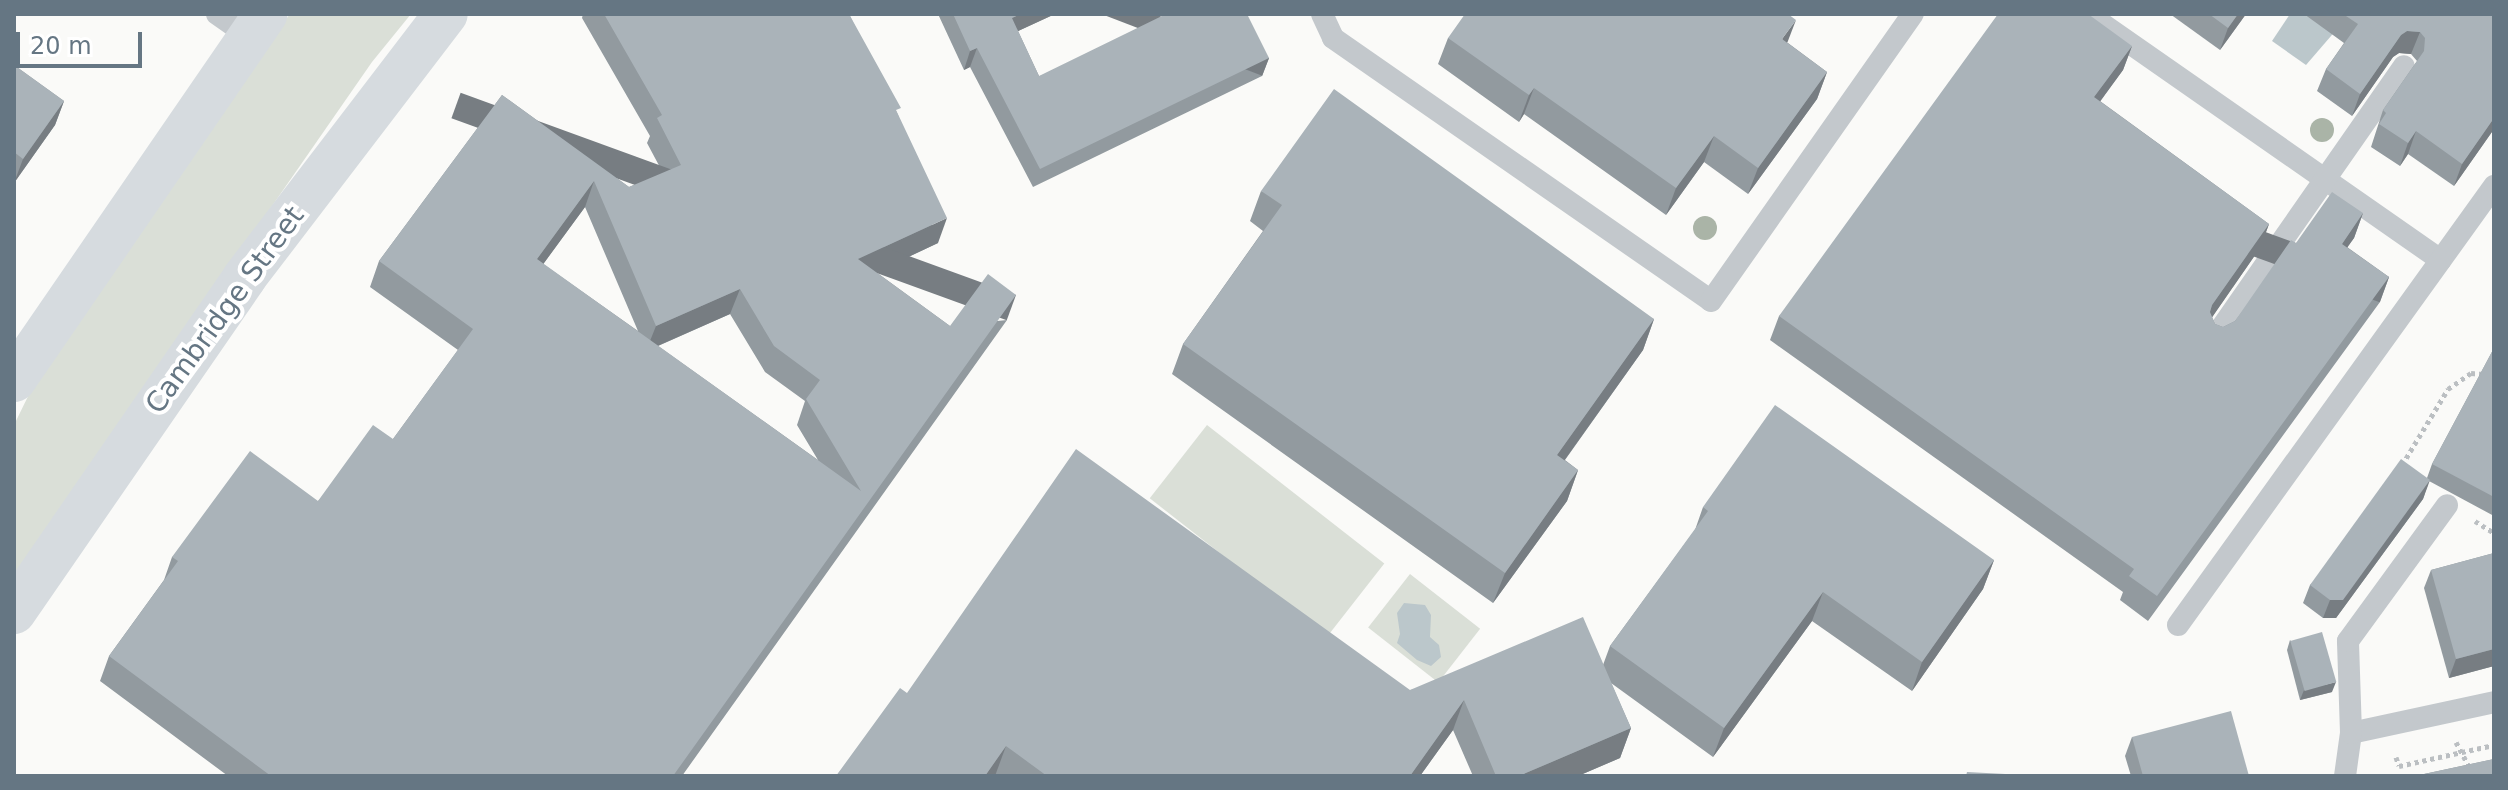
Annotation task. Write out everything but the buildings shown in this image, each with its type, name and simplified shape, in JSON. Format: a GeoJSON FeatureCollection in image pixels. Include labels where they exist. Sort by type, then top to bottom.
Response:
{"type":"FeatureCollection","features":[{"type":"Feature","properties":{"kind":"street","name":"Cambridge Street"},"geometry":{"type":"LineString","coordinates":[[14,612],[244,278],[446,14]]}},
{"type":"Feature","properties":{"kind":"street"},"geometry":{"type":"LineString","coordinates":[[14,380],[244,22]]}},
{"type":"Feature","properties":{"kind":"lane"},"geometry":{"type":"LineString","coordinates":[[1322,14],[1333,38],[1711,301],[1912,15]]}},
{"type":"Feature","properties":{"kind":"lane"},"geometry":{"type":"LineString","coordinates":[[2088,14],[2441,260]]}},
{"type":"Feature","properties":{"kind":"lane"},"geometry":{"type":"LineString","coordinates":[[2215,337],[2404,66]]}},
{"type":"Feature","properties":{"kind":"lane"},"geometry":{"type":"LineString","coordinates":[[2178,625],[2494,186]]}},
{"type":"Feature","properties":{"kind":"lane"},"geometry":{"type":"LineString","coordinates":[[2345,776],[2351,733],[2348,641],[2447,505]]}},
{"type":"Feature","properties":{"kind":"lane"},"geometry":{"type":"LineString","coordinates":[[2351,733],[2494,702]]}},
{"type":"Feature","properties":{"kind":"path"},"geometry":{"type":"LineString","coordinates":[[2489,365],[2482,376],[2471,373],[2448,389],[2401,467],[2447,505],[2494,533]]}},
{"type":"Feature","properties":{"kind":"shaded area"},"geometry":{"type":"Polygon","coordinates":[[[290,14],[411,14],[372,62],[14,578],[14,425],[36,380],[214,114],[290,14]]]}},
{"type":"Feature","properties":{"kind":"shaded area"},"geometry":{"type":"Polygon","coordinates":[[[2290,14],[2350,14],[2306,65],[2272,41],[2290,14]]]}},
{"type":"Feature","properties":{"kind":"shaded area"},"geometry":{"type":"Polygon","coordinates":[[[1207,425],[1384,564],[1327,637],[1150,498],[1207,425]]]}},
{"type":"Feature","properties":{"kind":"shaded area"},"geometry":{"type":"Polygon","coordinates":[[[1410,574],[1480,629],[1438,682],[1368,628],[1410,574]]]}},
{"type":"Feature","properties":{"kind":"shaded area"},"geometry":{"type":"Polygon","coordinates":[[[1404,603],[1425,605],[1431,615],[1430,637],[1439,645],[1441,657],[1431,666],[1417,660],[1397,643],[1400,634],[1397,613],[1404,603]]]}}]}
